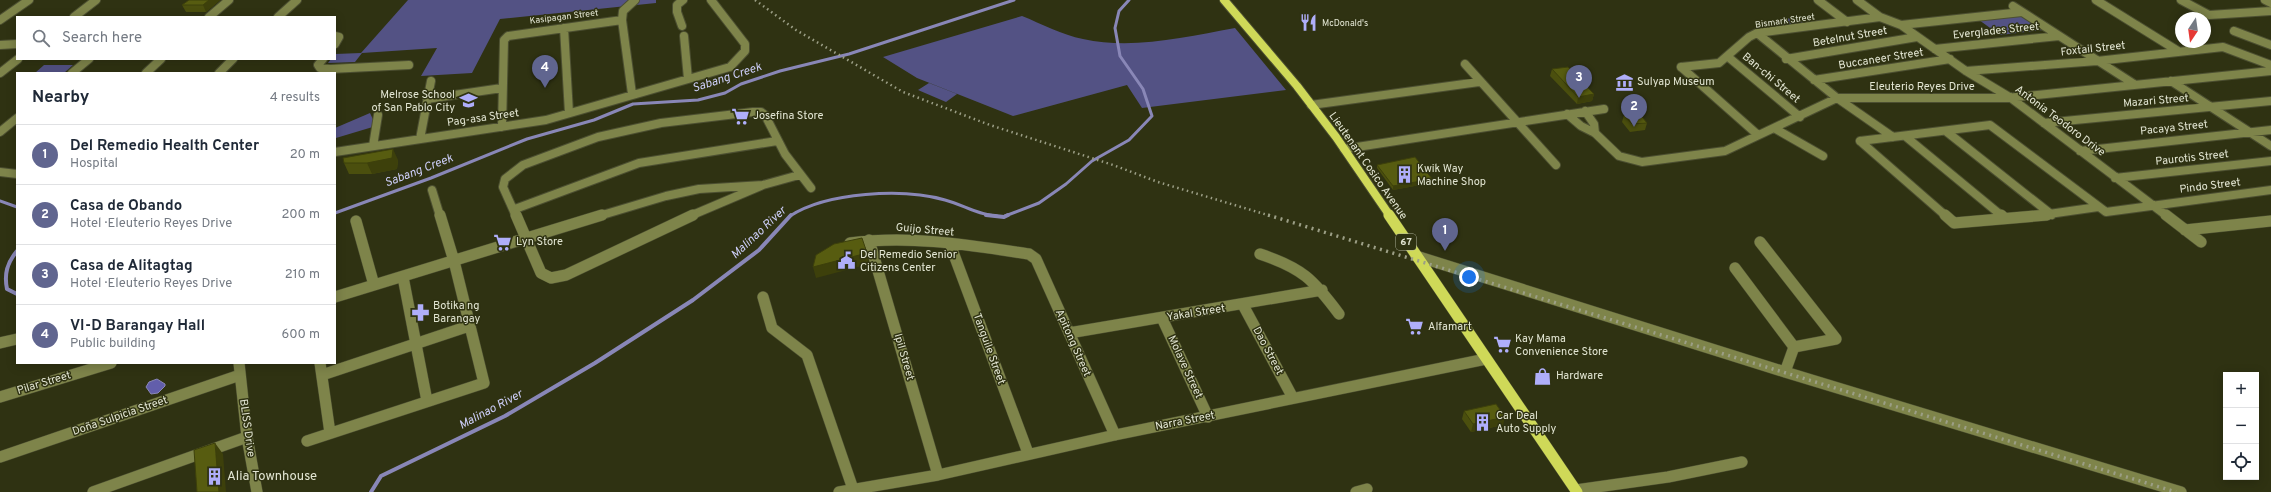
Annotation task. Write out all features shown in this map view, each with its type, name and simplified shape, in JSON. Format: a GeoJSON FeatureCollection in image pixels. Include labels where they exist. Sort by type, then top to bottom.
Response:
{"type":"FeatureCollection","features":[{"type":"Feature","properties":{"kind":"main road","name":"Lieutenant Cosico Avenue"},"geometry":{"type":"LineString","coordinates":[[1224,0],[1311,106],[1344,149],[1577,491]]}},
{"type":"Feature","properties":{"kind":"street"},"geometry":{"type":"LineString","coordinates":[[0,20],[28,0]]}},
{"type":"Feature","properties":{"kind":"street"},"geometry":{"type":"LineString","coordinates":[[75,16],[96,0]]}},
{"type":"Feature","properties":{"kind":"street"},"geometry":{"type":"LineString","coordinates":[[210,16],[229,0]]}},
{"type":"Feature","properties":{"kind":"street"},"geometry":{"type":"LineString","coordinates":[[279,16],[297,0]]}},
{"type":"Feature","properties":{"kind":"street"},"geometry":{"type":"LineString","coordinates":[[632,94],[622,20],[623,11],[635,0]]}},
{"type":"Feature","properties":{"kind":"street"},"geometry":{"type":"LineString","coordinates":[[682,26],[676,5],[683,0]]}},
{"type":"Feature","properties":{"kind":"street","name":"Pag-asa Street"},"geometry":{"type":"LineString","coordinates":[[336,152],[502,127],[569,113],[730,67],[746,51],[745,44],[711,0]]}},
{"type":"Feature","properties":{"kind":"street"},"geometry":{"type":"LineString","coordinates":[[1818,0],[1847,22]]}},
{"type":"Feature","properties":{"kind":"street"},"geometry":{"type":"LineString","coordinates":[[1857,0],[1880,17]]}},
{"type":"Feature","properties":{"kind":"street"},"geometry":{"type":"LineString","coordinates":[[2096,0],[2178,51]]}},
{"type":"Feature","properties":{"kind":"street"},"geometry":{"type":"LineString","coordinates":[[2182,0],[2209,15],[2271,11]]}},
{"type":"Feature","properties":{"kind":"street"},"geometry":{"type":"LineString","coordinates":[[2265,0],[2271,3]]}},
{"type":"Feature","properties":{"kind":"street"},"geometry":{"type":"LineString","coordinates":[[2013,6],[2134,84]]}},
{"type":"Feature","properties":{"kind":"street"},"geometry":{"type":"LineString","coordinates":[[1901,25],[2022,12]]}},
{"type":"Feature","properties":{"kind":"street","name":"Bismark Street"},"geometry":{"type":"LineString","coordinates":[[1758,135],[1681,67],[1719,63],[1749,37],[1757,33],[1880,17],[1901,25]]}},
{"type":"Feature","properties":{"kind":"street","name":"Kasipagan Street"},"geometry":{"type":"LineString","coordinates":[[502,88],[504,40],[508,36],[622,20]]}},
{"type":"Feature","properties":{"kind":"street","name":"Antonia Teodoro Drive"},"geometry":{"type":"LineString","coordinates":[[1901,25],[1966,71],[2010,98],[2201,242]]}},
{"type":"Feature","properties":{"kind":"street"},"geometry":{"type":"LineString","coordinates":[[564,28],[569,113]]}},
{"type":"Feature","properties":{"kind":"street"},"geometry":{"type":"LineString","coordinates":[[2234,31],[2271,45]]}},
{"type":"Feature","properties":{"kind":"street"},"geometry":{"type":"LineString","coordinates":[[1757,33],[1837,98],[1893,137]]}},
{"type":"Feature","properties":{"kind":"street"},"geometry":{"type":"LineString","coordinates":[[684,36],[688,79]]}},
{"type":"Feature","properties":{"kind":"street","name":"Everglades Street"},"geometry":{"type":"LineString","coordinates":[[1935,49],[2059,36]]}},
{"type":"Feature","properties":{"kind":"street","name":"Betelnut Street"},"geometry":{"type":"LineString","coordinates":[[1786,58],[1917,37]]}},
{"type":"Feature","properties":{"kind":"street"},"geometry":{"type":"LineString","coordinates":[[2254,39],[2271,37]]}},
{"type":"Feature","properties":{"kind":"street"},"geometry":{"type":"LineString","coordinates":[[0,45],[16,44]]}},
{"type":"Feature","properties":{"kind":"street","name":"Foxtail Street"},"geometry":{"type":"LineString","coordinates":[[1966,71],[2097,61],[2223,47],[2271,65]]}},
{"type":"Feature","properties":{"kind":"street","name":"Ban-chi Street"},"geometry":{"type":"LineString","coordinates":[[1728,56],[1800,117]]}},
{"type":"Feature","properties":{"kind":"street","name":"Buccaneer Street"},"geometry":{"type":"LineString","coordinates":[[1814,80],[1950,59]]}},
{"type":"Feature","properties":{"kind":"street"},"geometry":{"type":"LineString","coordinates":[[0,73],[17,60]]}},
{"type":"Feature","properties":{"kind":"street"},"geometry":{"type":"LineString","coordinates":[[73,72],[88,60]]}},
{"type":"Feature","properties":{"kind":"street"},"geometry":{"type":"LineString","coordinates":[[147,72],[160,60]]}},
{"type":"Feature","properties":{"kind":"street"},"geometry":{"type":"LineString","coordinates":[[220,72],[232,60]]}},
{"type":"Feature","properties":{"kind":"street"},"geometry":{"type":"LineString","coordinates":[[322,60],[318,65],[320,68],[330,69],[409,65]]}},
{"type":"Feature","properties":{"kind":"street"},"geometry":{"type":"LineString","coordinates":[[1465,64],[1556,165]]}},
{"type":"Feature","properties":{"kind":"street","name":"Eleuterio Reyes Drive"},"geometry":{"type":"LineString","coordinates":[[1567,114],[1581,126],[1595,134],[1619,156],[1642,162],[1725,151],[1800,117],[1837,98],[2010,98],[2172,80],[2271,71]]}},
{"type":"Feature","properties":{"kind":"street"},"geometry":{"type":"LineString","coordinates":[[2172,80],[2271,146]]}},
{"type":"Feature","properties":{"kind":"street"},"geometry":{"type":"LineString","coordinates":[[420,139],[431,81]]}},
{"type":"Feature","properties":{"kind":"street"},"geometry":{"type":"LineString","coordinates":[[1311,106],[1480,82]]}},
{"type":"Feature","properties":{"kind":"street"},"geometry":{"type":"LineString","coordinates":[[427,99],[502,88],[502,127]]}},
{"type":"Feature","properties":{"kind":"street","name":"Mazari Street"},"geometry":{"type":"LineString","coordinates":[[2044,123],[2271,101]]}},
{"type":"Feature","properties":{"kind":"street"},"geometry":{"type":"LineString","coordinates":[[1344,149],[1517,121],[1604,109]]}},
{"type":"Feature","properties":{"kind":"street"},"geometry":{"type":"LineString","coordinates":[[1585,111],[1594,124],[1595,134]]}},
{"type":"Feature","properties":{"kind":"street"},"geometry":{"type":"LineString","coordinates":[[799,175],[763,185],[666,227],[566,275],[551,278],[541,273],[503,187],[505,179],[512,172],[523,165],[605,135],[661,123],[757,112],[765,115],[777,141],[799,175],[811,188]]}},
{"type":"Feature","properties":{"kind":"street"},"geometry":{"type":"LineString","coordinates":[[372,146],[378,116]]}},
{"type":"Feature","properties":{"kind":"street"},"geometry":{"type":"LineString","coordinates":[[0,132],[16,119]]}},
{"type":"Feature","properties":{"kind":"street"},"geometry":{"type":"LineString","coordinates":[[1990,125],[2098,208],[2052,215],[1954,223],[1860,141],[1947,132],[1990,125]]}},
{"type":"Feature","properties":{"kind":"street"},"geometry":{"type":"LineString","coordinates":[[1774,128],[1817,151],[1823,156]]}},
{"type":"Feature","properties":{"kind":"street","name":"Pacaya Street"},"geometry":{"type":"LineString","coordinates":[[2080,151],[2271,130]]}},
{"type":"Feature","properties":{"kind":"street"},"geometry":{"type":"LineString","coordinates":[[1947,132],[2052,215]]}},
{"type":"Feature","properties":{"kind":"street"},"geometry":{"type":"LineString","coordinates":[[1905,136],[2004,218]]}},
{"type":"Feature","properties":{"kind":"street"},"geometry":{"type":"LineString","coordinates":[[514,209],[639,163],[777,141]]}},
{"type":"Feature","properties":{"kind":"street","name":"Paurotis Street"},"geometry":{"type":"LineString","coordinates":[[2115,178],[2271,161]]}},
{"type":"Feature","properties":{"kind":"street"},"geometry":{"type":"LineString","coordinates":[[0,172],[16,174]]}},
{"type":"Feature","properties":{"kind":"street"},"geometry":{"type":"LineString","coordinates":[[336,297],[666,196],[699,189],[763,185]]}},
{"type":"Feature","properties":{"kind":"street"},"geometry":{"type":"LineString","coordinates":[[307,441],[484,382],[454,261],[432,190]]}},
{"type":"Feature","properties":{"kind":"street","name":"Pindo Street"},"geometry":{"type":"LineString","coordinates":[[2098,208],[2106,212],[2271,190]]}},
{"type":"Feature","properties":{"kind":"street"},"geometry":{"type":"LineString","coordinates":[[356,221],[374,285]]}},
{"type":"Feature","properties":{"kind":"street"},"geometry":{"type":"LineString","coordinates":[[2185,230],[2271,221]]}},
{"type":"Feature","properties":{"kind":"street","name":"Guijo Street"},"geometry":{"type":"LineString","coordinates":[[837,245],[869,240],[913,240],[1029,254]]}},
{"type":"Feature","properties":{"kind":"street","name":"Ipil Street"},"geometry":{"type":"LineString","coordinates":[[869,240],[938,475]]}},
{"type":"Feature","properties":{"kind":"street"},"geometry":{"type":"LineString","coordinates":[[1760,242],[1836,339],[1794,347]]}},
{"type":"Feature","properties":{"kind":"street","name":"Tanguile Street"},"geometry":{"type":"LineString","coordinates":[[950,244],[1028,453]]}},
{"type":"Feature","properties":{"kind":"street","name":"Apitong Street"},"geometry":{"type":"LineString","coordinates":[[1029,254],[1036,259],[1114,435]]}},
{"type":"Feature","properties":{"kind":"street"},"geometry":{"type":"LineString","coordinates":[[1260,254],[1300,268],[1309,275],[1322,290],[1339,314]]}},
{"type":"Feature","properties":{"kind":"street"},"geometry":{"type":"LineString","coordinates":[[1416,256],[1785,372],[2181,492]]}},
{"type":"Feature","properties":{"kind":"street"},"geometry":{"type":"LineString","coordinates":[[1735,268],[1794,347]]}},
{"type":"Feature","properties":{"kind":"street"},"geometry":{"type":"LineString","coordinates":[[403,277],[427,401]]}},
{"type":"Feature","properties":{"kind":"street","name":"Yakal Street"},"geometry":{"type":"LineString","coordinates":[[1069,333],[1243,305],[1322,290]]}},
{"type":"Feature","properties":{"kind":"street"},"geometry":{"type":"LineString","coordinates":[[763,297],[771,326],[775,331],[800,346],[807,355],[853,489]]}},
{"type":"Feature","properties":{"kind":"street","name":"Dao Street"},"geometry":{"type":"LineString","coordinates":[[1243,305],[1293,398]]}},
{"type":"Feature","properties":{"kind":"street","name":"Molave Street"},"geometry":{"type":"LineString","coordinates":[[1162,318],[1208,417]]}},
{"type":"Feature","properties":{"kind":"street"},"geometry":{"type":"LineString","coordinates":[[322,376],[469,326]]}},
{"type":"Feature","properties":{"kind":"street"},"geometry":{"type":"LineString","coordinates":[[0,343],[16,338]]}},
{"type":"Feature","properties":{"kind":"street"},"geometry":{"type":"LineString","coordinates":[[1785,372],[1794,347]]}},
{"type":"Feature","properties":{"kind":"street","name":"Narra Street"},"geometry":{"type":"LineString","coordinates":[[839,492],[884,483],[938,475],[1028,453],[1486,359]]}},
{"type":"Feature","properties":{"kind":"street","name":"Pilar Street"},"geometry":{"type":"LineString","coordinates":[[0,397],[108,364]]}},
{"type":"Feature","properties":{"kind":"street","name":"BLISS Drive"},"geometry":{"type":"LineString","coordinates":[[239,364],[247,437],[257,492]]}},
{"type":"Feature","properties":{"kind":"street"},"geometry":{"type":"LineString","coordinates":[[320,364],[330,433]]}},
{"type":"Feature","properties":{"kind":"street","name":"Doña Sulpicia Street"},"geometry":{"type":"LineString","coordinates":[[0,457],[240,376]]}},
{"type":"Feature","properties":{"kind":"street"},"geometry":{"type":"LineString","coordinates":[[93,492],[247,437]]}},
{"type":"Feature","properties":{"kind":"street"},"geometry":{"type":"LineString","coordinates":[[1577,491],[1668,477],[1742,462]]}},
{"type":"Feature","properties":{"kind":"shaded area"},"geometry":{"type":"Polygon","coordinates":[[[408,0],[656,0],[656,3],[500,19],[472,73],[421,76],[437,48],[362,53],[355,62],[328,63],[330,60],[336,60],[336,54],[361,53],[408,0]]]}},
{"type":"Feature","properties":{"kind":"shaded area"},"geometry":{"type":"Polygon","coordinates":[[[1022,16],[1075,37],[1102,42],[1140,43],[1159,41],[1235,28],[1286,90],[1142,108],[1127,85],[1013,116],[917,78],[883,57],[1022,16]]]}},
{"type":"Feature","properties":{"kind":"shaded area"},"geometry":{"type":"Polygon","coordinates":[[[2021,16],[2043,30],[2000,35],[1979,20],[2021,16]]]}},
{"type":"Feature","properties":{"kind":"shaded area"},"geometry":{"type":"Polygon","coordinates":[[[1797,17],[1808,25],[1770,30],[1759,22],[1797,17]]]}},
{"type":"Feature","properties":{"kind":"shaded area"},"geometry":{"type":"Polygon","coordinates":[[[44,65],[73,65],[65,72],[36,72],[44,65]]]}},
{"type":"Feature","properties":{"kind":"shaded area"},"geometry":{"type":"Polygon","coordinates":[[[929,83],[957,94],[946,102],[918,90],[929,83]]]}},
{"type":"Feature","properties":{"kind":"shaded area"},"geometry":{"type":"Polygon","coordinates":[[[370,113],[376,126],[336,138],[336,128],[370,113]]]}},
{"type":"Feature","properties":{"kind":"shaded area"},"geometry":{"type":"Polygon","coordinates":[[[157,379],[165,384],[165,386],[158,393],[151,394],[146,387],[149,382],[157,379]]]}},
{"type":"Feature","properties":{"kind":"building"},"geometry":{"type":"Polygon","coordinates":[[[189,0],[209,0],[203,5],[182,5],[189,0]]]}},
{"type":"Feature","properties":{"kind":"building"},"geometry":{"type":"Polygon","coordinates":[[[1568,67],[1594,94],[1578,97],[1552,69],[1568,67]]]}},
{"type":"Feature","properties":{"kind":"building"},"geometry":{"type":"Polygon","coordinates":[[[1639,113],[1647,123],[1632,124],[1624,115],[1639,113]]]}},
{"type":"Feature","properties":{"kind":"building"},"geometry":{"type":"Polygon","coordinates":[[[393,149],[392,158],[367,163],[344,163],[343,158],[393,149]]]}},
{"type":"Feature","properties":{"kind":"building","name":"Kwik Way Machine Shop"},"geometry":{"type":"Polygon","coordinates":[[[1415,157],[1432,179],[1393,186],[1377,165],[1415,157]]]}},
{"type":"Feature","properties":{"kind":"building"},"geometry":{"type":"Polygon","coordinates":[[[862,238],[867,253],[813,267],[816,255],[834,244],[862,238]]]}},
{"type":"Feature","properties":{"kind":"building"},"geometry":{"type":"Polygon","coordinates":[[[1496,404],[1505,417],[1473,424],[1464,411],[1496,404]]]}},
{"type":"Feature","properties":{"kind":"building"},"geometry":{"type":"Polygon","coordinates":[[[215,443],[219,492],[197,492],[194,450],[215,443]]]}},
{"type":"Feature","properties":{"kind":"waterway","name":"Sabang Creek"},"geometry":{"type":"LineString","coordinates":[[336,213],[431,178],[527,139],[594,120],[633,104],[698,100],[725,93],[741,84],[780,71],[849,54],[1014,0]]}},
{"type":"Feature","properties":{"kind":"waterway","name":"Malinao River"},"geometry":{"type":"LineString","coordinates":[[1005,216],[1039,203],[1066,184],[1092,161],[1129,140],[1152,116],[1143,89],[1120,56],[1115,28],[1119,11],[1129,0]]}},
{"type":"Feature","properties":{"kind":"waterway","name":"Malinao River"},"geometry":{"type":"LineString","coordinates":[[790,216],[806,208],[844,197],[887,193],[928,196],[952,202],[983,214],[997,216]]}},
{"type":"Feature","properties":{"kind":"waterway","name":"Sabang Creek"},"geometry":{"type":"LineString","coordinates":[[0,201],[16,207]]}},
{"type":"Feature","properties":{"kind":"waterway","name":"Malinao River"},"geometry":{"type":"LineString","coordinates":[[986,215],[1004,217],[1008,215]]}},
{"type":"Feature","properties":{"kind":"waterway","name":"Malinao River"},"geometry":{"type":"LineString","coordinates":[[371,492],[381,476],[505,416],[595,363],[693,300],[759,250],[790,216]]}},
{"type":"Feature","properties":{"kind":"waterway","name":"Sabang Creek"},"geometry":{"type":"LineString","coordinates":[[16,252],[9,264],[6,274],[7,289],[16,294]]}},
{"type":"Feature","properties":{"kind":"railway"},"geometry":{"type":"LineString","coordinates":[[755,0],[796,30],[903,92],[990,125],[1113,165],[1158,182],[1271,216]]}},
{"type":"Feature","properties":{"kind":"railway"},"geometry":{"type":"LineString","coordinates":[[1268,215],[2176,492]]}},
{"type":"Feature","properties":{"kind":"place","name":"McDonald's"},"geometry":{"type":"Point","coordinates":[1309,23]}},
{"type":"Feature","properties":{"kind":"place","name":"Sulyap Museum"},"geometry":{"type":"Point","coordinates":[1624,82]}},
{"type":"Feature","properties":{"kind":"place","name":"VI-D Barangay Hall"},"geometry":{"type":"Point","coordinates":[545,88]}},
{"type":"Feature","properties":{"kind":"place","name":"Casa de Alitagtag"},"geometry":{"type":"Point","coordinates":[1579,98]}},
{"type":"Feature","properties":{"kind":"place","name":"Melrose School of San Pablo City"},"geometry":{"type":"Point","coordinates":[468,101]}},
{"type":"Feature","properties":{"kind":"place","name":"Josefina Store"},"geometry":{"type":"Point","coordinates":[740,116]}},
{"type":"Feature","properties":{"kind":"place","name":"Casa de Obando"},"geometry":{"type":"Point","coordinates":[1634,127]}},
{"type":"Feature","properties":{"kind":"place","name":"Kwik Way Machine Shop"},"geometry":{"type":"Point","coordinates":[1404,175]}},
{"type":"Feature","properties":{"kind":"place","name":"Lyn Store"},"geometry":{"type":"Point","coordinates":[503,242]}},
{"type":"Feature","properties":{"kind":"place","name":"Del Remedio Health Center"},"geometry":{"type":"Point","coordinates":[1445,251]}},
{"type":"Feature","properties":{"kind":"place","name":"Del Remedio Senior Citizens Center"},"geometry":{"type":"Point","coordinates":[847,261]}},
{"type":"Feature","properties":{"kind":"place","name":"Botika ng Barangay"},"geometry":{"type":"Point","coordinates":[420,312]}},
{"type":"Feature","properties":{"kind":"place","name":"Alfamart"},"geometry":{"type":"Point","coordinates":[1415,327]}},
{"type":"Feature","properties":{"kind":"place","name":"Kay Mama Convenience Store"},"geometry":{"type":"Point","coordinates":[1502,345]}},
{"type":"Feature","properties":{"kind":"place","name":"Hardware"},"geometry":{"type":"Point","coordinates":[1543,376]}},
{"type":"Feature","properties":{"kind":"place","name":"Car Deal Auto Supply"},"geometry":{"type":"Point","coordinates":[1483,422]}},
{"type":"Feature","properties":{"kind":"place","name":"Alia Townhouse"},"geometry":{"type":"Point","coordinates":[214,477]}}]}
